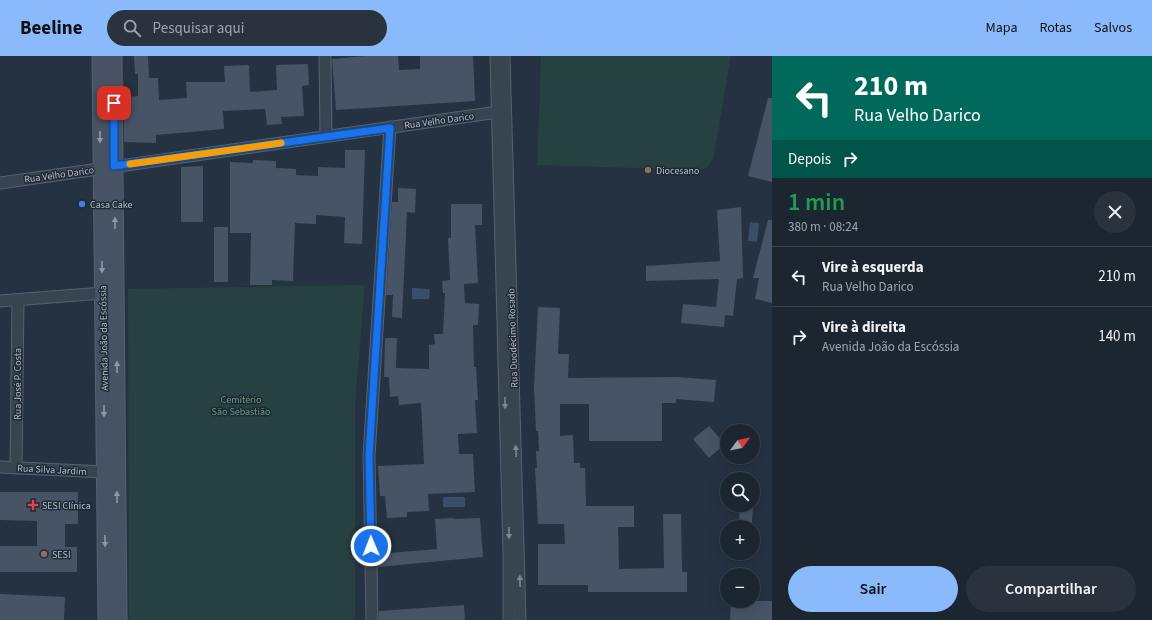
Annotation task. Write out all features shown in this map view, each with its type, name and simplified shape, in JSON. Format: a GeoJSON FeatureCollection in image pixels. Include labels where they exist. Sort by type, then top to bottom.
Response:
{"type":"FeatureCollection","features":[{"type":"Feature","properties":{"kind":"main road","name":"Avenida João da Escóssia"},"geometry":{"type":"LineString","coordinates":[[100,56],[108,167],[119,620]]}},
{"type":"Feature","properties":{"kind":"main road","name":"Avenida João da Escóssia"},"geometry":{"type":"LineString","coordinates":[[106,620],[103,293],[114,56]]}},
{"type":"Feature","properties":{"kind":"street"},"geometry":{"type":"LineString","coordinates":[[325,56],[326,136]]}},
{"type":"Feature","properties":{"kind":"street","name":"Rua Duodécimo Rosado"},"geometry":{"type":"LineString","coordinates":[[496,56],[509,552],[509,620]]}},
{"type":"Feature","properties":{"kind":"street","name":"Rua Duodécimo Rosado"},"geometry":{"type":"LineString","coordinates":[[504,56],[520,620]]}},
{"type":"Feature","properties":{"kind":"street","name":"Rua Velho Darico"},"geometry":{"type":"LineString","coordinates":[[0,183],[498,112]]}},
{"type":"Feature","properties":{"kind":"street"},"geometry":{"type":"LineString","coordinates":[[372,620],[369,456],[390,128]]}},
{"type":"Feature","properties":{"kind":"street"},"geometry":{"type":"LineString","coordinates":[[0,301],[103,293]]}},
{"type":"Feature","properties":{"kind":"street","name":"Rua José P. Costa"},"geometry":{"type":"LineString","coordinates":[[16,468],[18,300]]}},
{"type":"Feature","properties":{"kind":"street","name":"Rua Silva Jardim"},"geometry":{"type":"LineString","coordinates":[[0,467],[104,472]]}},
{"type":"Feature","properties":{"kind":"green space"},"geometry":{"type":"Polygon","coordinates":[[[541,56],[731,56],[713,159],[707,168],[699,170],[537,165],[541,56]]]}},
{"type":"Feature","properties":{"kind":"green space","name":"Cemitério São Sebastião"},"geometry":{"type":"Polygon","coordinates":[[[365,285],[355,404],[355,620],[129,620],[128,289],[365,285]]]}},
{"type":"Feature","properties":{"kind":"water"},"geometry":{"type":"Polygon","coordinates":[[[750,222],[759,223],[757,242],[748,241],[750,222]]]}},
{"type":"Feature","properties":{"kind":"water"},"geometry":{"type":"Polygon","coordinates":[[[412,288],[430,289],[429,299],[412,299],[412,288]]]}},
{"type":"Feature","properties":{"kind":"water"},"geometry":{"type":"Polygon","coordinates":[[[443,497],[465,497],[465,507],[443,507],[443,497]]]}},
{"type":"Feature","properties":{"kind":"building"},"geometry":{"type":"Polygon","coordinates":[[[134,56],[148,56],[149,78],[158,78],[159,100],[187,98],[186,82],[225,82],[224,66],[249,65],[250,92],[277,90],[276,65],[308,64],[309,85],[302,86],[304,116],[281,117],[282,124],[267,125],[265,109],[223,111],[224,129],[156,135],[156,143],[124,142],[124,114],[126,114],[125,97],[138,96],[138,74],[135,74],[134,56]]]}},
{"type":"Feature","properties":{"kind":"building"},"geometry":{"type":"Polygon","coordinates":[[[365,56],[398,56],[399,70],[420,69],[420,56],[473,56],[475,101],[336,110],[332,59],[365,56]]]}},
{"type":"Feature","properties":{"kind":"building"},"geometry":{"type":"Polygon","coordinates":[[[768,98],[772,98],[772,182],[748,176],[768,98]]]}},
{"type":"Feature","properties":{"kind":"building"},"geometry":{"type":"Polygon","coordinates":[[[345,150],[365,150],[362,244],[344,243],[345,217],[316,215],[316,224],[295,223],[293,281],[272,280],[272,285],[250,285],[251,233],[230,233],[230,162],[253,163],[253,160],[276,161],[276,168],[296,169],[296,175],[318,176],[318,167],[345,168],[345,150]]]}},
{"type":"Feature","properties":{"kind":"building"},"geometry":{"type":"Polygon","coordinates":[[[203,166],[203,222],[181,222],[181,167],[203,166]]]}},
{"type":"Feature","properties":{"kind":"building"},"geometry":{"type":"Polygon","coordinates":[[[398,188],[416,189],[415,213],[407,212],[402,318],[392,317],[393,295],[386,295],[392,202],[398,202],[398,188]]]}},
{"type":"Feature","properties":{"kind":"building"},"geometry":{"type":"Polygon","coordinates":[[[451,204],[482,204],[482,225],[475,225],[478,283],[464,284],[465,303],[479,304],[478,325],[473,325],[474,367],[476,367],[478,400],[475,400],[477,433],[458,434],[459,454],[473,454],[475,492],[428,494],[429,511],[407,512],[407,517],[387,518],[385,496],[380,496],[378,466],[424,464],[421,403],[399,405],[398,396],[390,397],[389,377],[384,377],[385,338],[397,338],[396,368],[429,369],[429,345],[435,344],[434,334],[443,334],[445,293],[443,293],[442,281],[450,280],[448,238],[451,238],[451,204]]]}},
{"type":"Feature","properties":{"kind":"building"},"geometry":{"type":"Polygon","coordinates":[[[741,207],[743,278],[737,279],[733,316],[725,315],[724,327],[681,323],[683,304],[716,307],[719,279],[646,281],[646,266],[720,261],[717,210],[741,207]]]}},
{"type":"Feature","properties":{"kind":"building"},"geometry":{"type":"Polygon","coordinates":[[[768,220],[772,220],[772,303],[755,299],[759,278],[753,278],[768,220]]]}},
{"type":"Feature","properties":{"kind":"building"},"geometry":{"type":"Polygon","coordinates":[[[214,227],[228,227],[228,282],[214,282],[214,227]]]}},
{"type":"Feature","properties":{"kind":"building"},"geometry":{"type":"Polygon","coordinates":[[[538,307],[560,308],[558,354],[569,354],[568,378],[677,377],[716,380],[714,402],[676,399],[676,403],[662,403],[662,441],[589,441],[589,404],[560,404],[560,436],[573,435],[574,463],[580,463],[580,468],[585,468],[586,506],[634,506],[634,527],[618,527],[619,569],[664,568],[663,514],[681,514],[682,572],[687,572],[687,592],[588,592],[588,585],[538,585],[538,544],[565,544],[564,524],[538,524],[535,468],[537,468],[536,451],[539,451],[538,431],[536,431],[534,386],[538,307]]]}},
{"type":"Feature","properties":{"kind":"building"},"geometry":{"type":"Polygon","coordinates":[[[709,426],[720,438],[720,448],[709,458],[693,439],[709,426]]]}},
{"type":"Feature","properties":{"kind":"building"},"geometry":{"type":"Polygon","coordinates":[[[0,492],[78,492],[78,524],[65,524],[65,547],[77,547],[77,572],[0,572],[0,546],[37,546],[37,521],[0,520],[0,492]]]}},
{"type":"Feature","properties":{"kind":"building"},"geometry":{"type":"Polygon","coordinates":[[[740,512],[753,512],[752,520],[739,520],[740,512]]]}},
{"type":"Feature","properties":{"kind":"building"},"geometry":{"type":"Polygon","coordinates":[[[480,518],[483,557],[378,567],[378,554],[437,549],[435,519],[480,518]]]}},
{"type":"Feature","properties":{"kind":"building"},"geometry":{"type":"Polygon","coordinates":[[[0,594],[65,597],[64,620],[0,620],[0,594]]]}},
{"type":"Feature","properties":{"kind":"building"},"geometry":{"type":"Polygon","coordinates":[[[760,601],[772,601],[772,620],[730,620],[731,608],[760,608],[760,601]]]}},
{"type":"Feature","properties":{"kind":"building"},"geometry":{"type":"Polygon","coordinates":[[[464,605],[465,620],[379,620],[379,611],[464,605]]]}},
{"type":"Feature","properties":{"kind":"slow traffic"},"geometry":{"type":"LineString","coordinates":[[130,164],[281,143]]}},
{"type":"Feature","properties":{"kind":"place","name":"Diocesano"},"geometry":{"type":"Point","coordinates":[648,170]}},
{"type":"Feature","properties":{"kind":"place","name":"Casa Cake"},"geometry":{"type":"Point","coordinates":[82,204]}},
{"type":"Feature","properties":{"kind":"place","name":"SESI Clínica"},"geometry":{"type":"Point","coordinates":[33,505]}},
{"type":"Feature","properties":{"kind":"place","name":"SESI"},"geometry":{"type":"Point","coordinates":[44,554]}},
{"type":"Feature","properties":{"kind":"route"},"geometry":{"type":"LineString","coordinates":[[114,103],[114,166],[390,128],[369,456],[371,546]]}}]}
